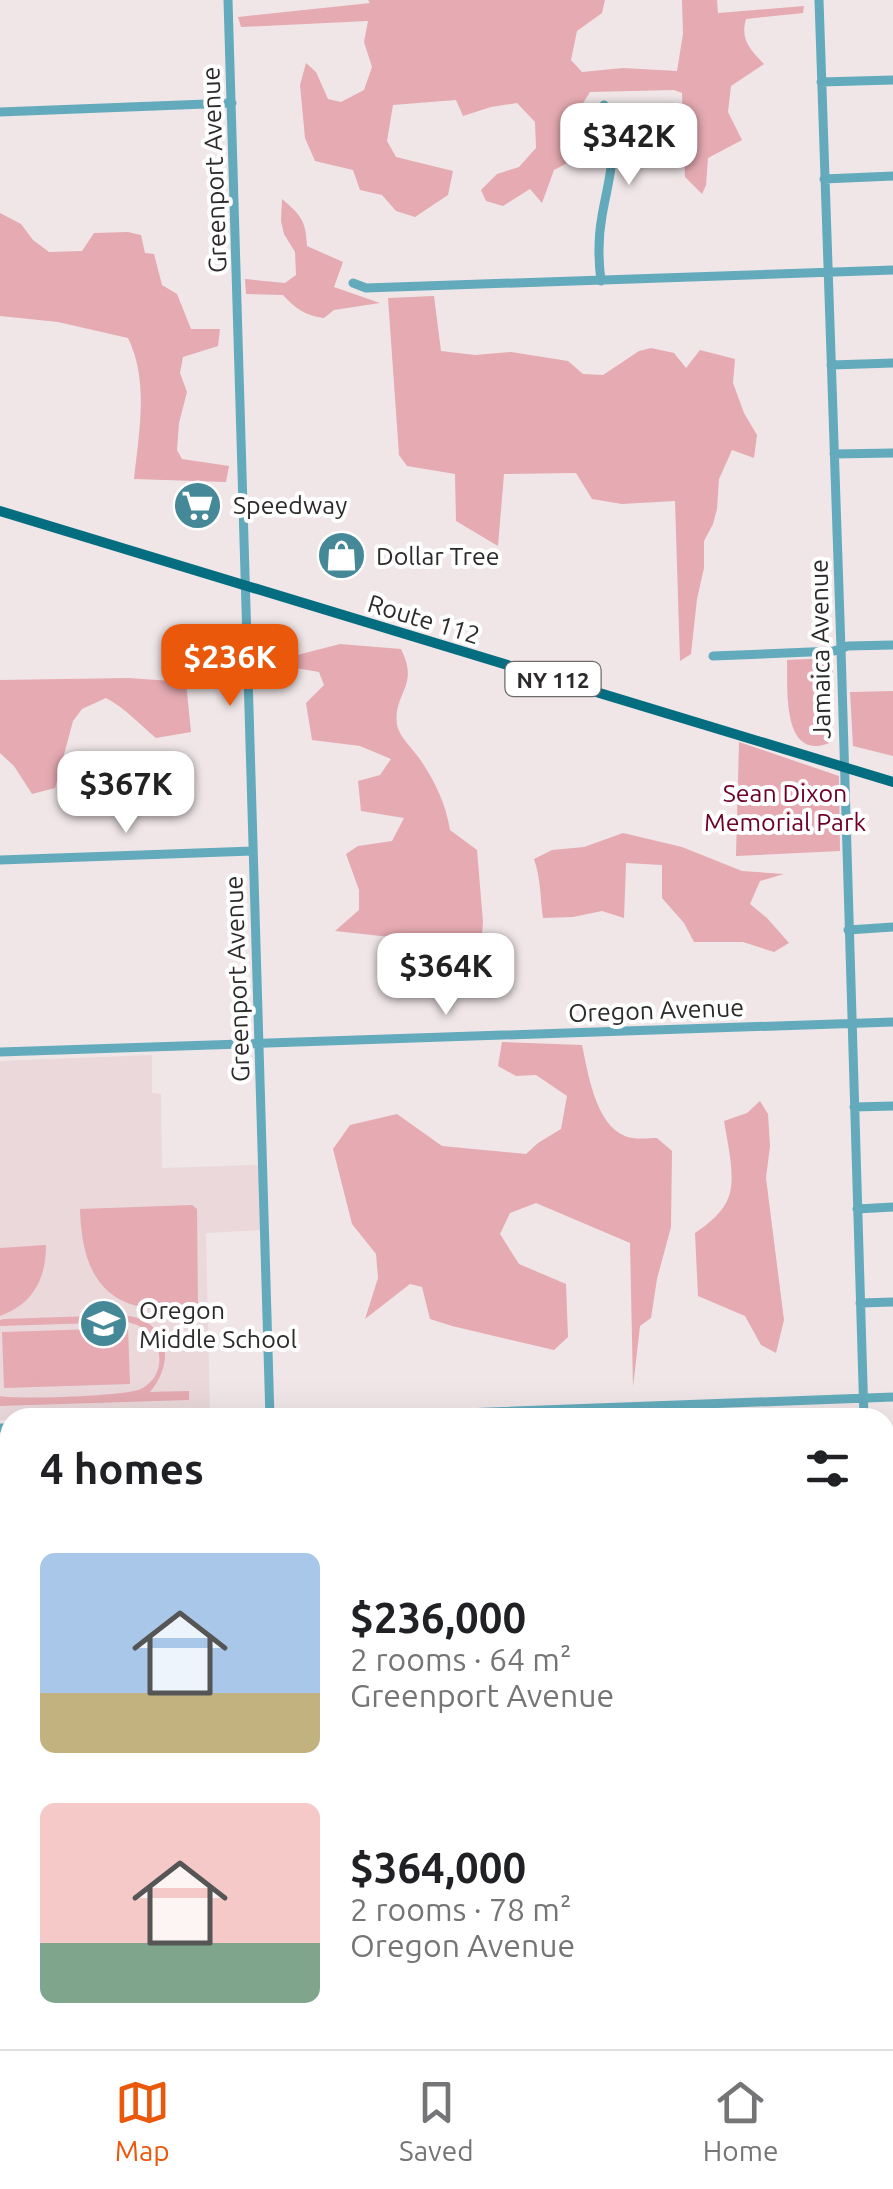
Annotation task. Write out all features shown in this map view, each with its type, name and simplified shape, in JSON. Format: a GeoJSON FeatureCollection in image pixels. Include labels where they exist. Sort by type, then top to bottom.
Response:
{"type":"FeatureCollection","features":[{"type":"Feature","properties":{"kind":"main road","name":"Route 112"},"geometry":{"type":"LineString","coordinates":[[0,511],[893,782]]}},
{"type":"Feature","properties":{"kind":"street","name":"Greenport Avenue"},"geometry":{"type":"LineString","coordinates":[[228,0],[270,1408]]}},
{"type":"Feature","properties":{"kind":"street","name":"Jamaica Avenue"},"geometry":{"type":"LineString","coordinates":[[819,0],[864,1408]]}},
{"type":"Feature","properties":{"kind":"street"},"geometry":{"type":"LineString","coordinates":[[821,82],[893,80]]}},
{"type":"Feature","properties":{"kind":"street"},"geometry":{"type":"LineString","coordinates":[[0,112],[232,103]]}},
{"type":"Feature","properties":{"kind":"street"},"geometry":{"type":"LineString","coordinates":[[601,280],[598,252],[613,146],[604,105]]}},
{"type":"Feature","properties":{"kind":"street"},"geometry":{"type":"LineString","coordinates":[[824,179],[893,176]]}},
{"type":"Feature","properties":{"kind":"street"},"geometry":{"type":"LineString","coordinates":[[353,284],[366,288],[893,270]]}},
{"type":"Feature","properties":{"kind":"street"},"geometry":{"type":"LineString","coordinates":[[831,365],[893,363]]}},
{"type":"Feature","properties":{"kind":"street"},"geometry":{"type":"LineString","coordinates":[[834,454],[893,453]]}},
{"type":"Feature","properties":{"kind":"street"},"geometry":{"type":"LineString","coordinates":[[713,656],[834,651],[848,646],[893,644]]}},
{"type":"Feature","properties":{"kind":"street"},"geometry":{"type":"LineString","coordinates":[[0,860],[253,851]]}},
{"type":"Feature","properties":{"kind":"street"},"geometry":{"type":"LineString","coordinates":[[848,930],[893,928]]}},
{"type":"Feature","properties":{"kind":"street","name":"Oregon Avenue"},"geometry":{"type":"LineString","coordinates":[[0,1052],[893,1022]]}},
{"type":"Feature","properties":{"kind":"street"},"geometry":{"type":"LineString","coordinates":[[854,1107],[893,1106]]}},
{"type":"Feature","properties":{"kind":"street"},"geometry":{"type":"LineString","coordinates":[[857,1209],[893,1207]]}},
{"type":"Feature","properties":{"kind":"street"},"geometry":{"type":"LineString","coordinates":[[860,1303],[893,1302]]}},
{"type":"Feature","properties":{"kind":"street"},"geometry":{"type":"LineString","coordinates":[[596,1408],[893,1396]]}},
{"type":"Feature","properties":{"kind":"shaded area","name":"Oregon Middle School"},"geometry":{"type":"Polygon","coordinates":[[[152,1055],[152,1093],[161,1094],[162,1168],[259,1165],[261,1230],[206,1233],[210,1408],[0,1408],[0,1061],[152,1055]]]}},
{"type":"Feature","properties":{"kind":"green space"},"geometry":{"type":"Polygon","coordinates":[[[368,0],[605,0],[602,13],[577,31],[571,60],[582,72],[623,68],[677,71],[683,34],[682,0],[717,0],[718,13],[804,6],[803,13],[746,19],[745,39],[764,64],[731,86],[728,112],[742,140],[708,158],[702,194],[685,177],[682,93],[674,90],[590,92],[580,108],[585,151],[554,170],[542,203],[530,189],[503,206],[486,201],[481,190],[497,174],[519,167],[536,148],[535,122],[517,103],[463,116],[456,100],[393,105],[387,141],[396,157],[453,171],[448,195],[415,217],[396,211],[382,195],[360,190],[353,170],[315,161],[305,138],[300,85],[306,63],[316,72],[328,99],[341,102],[364,90],[372,67],[364,42],[368,21],[241,27],[238,17],[370,3],[368,0]]]}},
{"type":"Feature","properties":{"kind":"green space"},"geometry":{"type":"Polygon","coordinates":[[[282,199],[301,219],[307,246],[343,262],[334,287],[380,303],[334,310],[324,318],[302,311],[283,295],[246,294],[245,279],[285,283],[296,275],[295,252],[281,221],[282,199]]]}},
{"type":"Feature","properties":{"kind":"green space"},"geometry":{"type":"Polygon","coordinates":[[[0,213],[21,224],[49,252],[82,251],[94,233],[141,235],[145,253],[154,254],[162,285],[177,294],[191,329],[220,329],[218,346],[183,357],[180,373],[187,392],[177,450],[182,459],[229,466],[226,482],[134,479],[140,389],[128,338],[58,322],[0,316],[0,213]]]}},
{"type":"Feature","properties":{"kind":"green space"},"geometry":{"type":"Polygon","coordinates":[[[434,296],[441,351],[475,355],[511,352],[568,361],[583,374],[603,375],[639,351],[651,348],[674,353],[686,368],[700,350],[735,359],[733,383],[757,435],[754,458],[732,450],[719,479],[717,509],[704,541],[704,568],[691,654],[680,661],[675,501],[622,504],[592,499],[576,473],[504,474],[498,546],[456,521],[455,474],[407,466],[399,455],[388,298],[434,296]]]}},
{"type":"Feature","properties":{"kind":"green space"},"geometry":{"type":"Polygon","coordinates":[[[340,644],[401,649],[408,672],[397,714],[398,729],[434,783],[450,830],[477,850],[483,922],[478,987],[463,977],[425,980],[406,969],[390,937],[335,931],[359,910],[359,890],[346,854],[358,846],[392,841],[404,818],[361,811],[358,781],[380,775],[391,759],[360,746],[312,740],[306,703],[324,685],[319,672],[266,663],[340,644]]]}},
{"type":"Feature","properties":{"kind":"green space"},"geometry":{"type":"Polygon","coordinates":[[[830,658],[832,742],[815,746],[804,742],[791,720],[787,660],[830,658]]]}},
{"type":"Feature","properties":{"kind":"green space"},"geometry":{"type":"Polygon","coordinates":[[[128,678],[186,682],[191,732],[156,738],[106,698],[82,709],[73,721],[55,788],[32,794],[14,766],[0,753],[0,680],[128,678]]]}},
{"type":"Feature","properties":{"kind":"green space"},"geometry":{"type":"Polygon","coordinates":[[[893,691],[893,756],[853,746],[850,692],[893,691]]]}},
{"type":"Feature","properties":{"kind":"green space","name":"Sean Dixon Memorial Park"},"geometry":{"type":"Polygon","coordinates":[[[739,742],[839,776],[840,851],[736,856],[739,742]]]}},
{"type":"Feature","properties":{"kind":"green space"},"geometry":{"type":"Polygon","coordinates":[[[623,833],[682,847],[742,871],[784,874],[760,881],[750,904],[789,943],[774,952],[743,942],[694,942],[684,923],[662,898],[662,865],[626,863],[624,918],[602,911],[543,918],[534,859],[552,850],[584,847],[623,833]]]}},
{"type":"Feature","properties":{"kind":"green space"},"geometry":{"type":"Polygon","coordinates":[[[502,1042],[582,1045],[594,1096],[606,1121],[625,1136],[657,1138],[672,1151],[671,1227],[651,1318],[640,1326],[633,1387],[630,1243],[536,1203],[510,1213],[500,1234],[519,1264],[566,1284],[568,1337],[554,1350],[430,1319],[422,1287],[410,1284],[365,1319],[378,1278],[376,1254],[352,1224],[333,1149],[350,1125],[397,1114],[442,1146],[526,1154],[561,1129],[567,1096],[536,1075],[516,1076],[498,1066],[502,1042]]]}},
{"type":"Feature","properties":{"kind":"green space"},"geometry":{"type":"Polygon","coordinates":[[[760,1101],[768,1114],[766,1178],[784,1320],[776,1353],[761,1345],[745,1316],[698,1296],[695,1233],[727,1202],[731,1188],[724,1121],[747,1113],[760,1101]]]}},
{"type":"Feature","properties":{"kind":"green space"},"geometry":{"type":"Polygon","coordinates":[[[192,1205],[197,1209],[198,1308],[146,1308],[110,1293],[97,1279],[82,1237],[80,1209],[192,1205]]]}},
{"type":"Feature","properties":{"kind":"green space"},"geometry":{"type":"Polygon","coordinates":[[[46,1245],[35,1289],[21,1305],[0,1316],[0,1248],[46,1245]]]}},
{"type":"Feature","properties":{"kind":"green space"},"geometry":{"type":"Polygon","coordinates":[[[123,1315],[150,1325],[164,1344],[163,1368],[150,1392],[189,1391],[189,1400],[0,1406],[0,1396],[72,1397],[141,1389],[151,1381],[159,1361],[154,1340],[137,1325],[125,1322],[0,1326],[4,1319],[123,1315]]]}},
{"type":"Feature","properties":{"kind":"green space"},"geometry":{"type":"Polygon","coordinates":[[[128,1328],[130,1384],[4,1388],[2,1332],[128,1328]]]}},
{"type":"Feature","properties":{"kind":"place","name":"Speedway"},"geometry":{"type":"Point","coordinates":[198,505]}},
{"type":"Feature","properties":{"kind":"place","name":"Dollar Tree"},"geometry":{"type":"Point","coordinates":[341,556]}},
{"type":"Feature","properties":{"kind":"place","name":"Oregon Middle School"},"geometry":{"type":"Point","coordinates":[104,1324]}}]}
